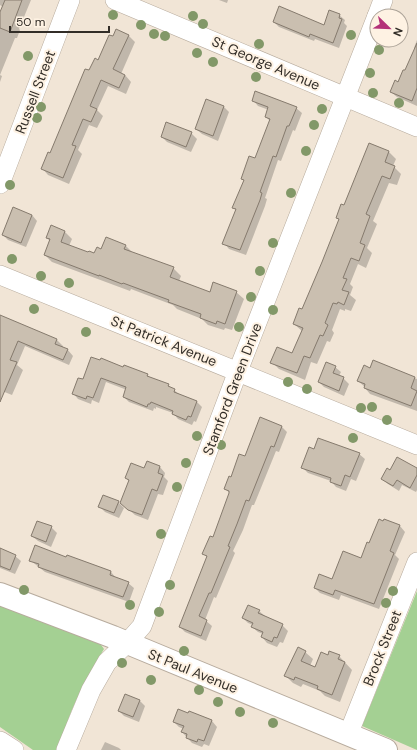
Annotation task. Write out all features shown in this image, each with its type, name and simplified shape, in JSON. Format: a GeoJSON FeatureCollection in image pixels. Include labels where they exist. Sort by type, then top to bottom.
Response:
{"type":"FeatureCollection","features":[{"type":"Feature","properties":{"kind":"main road","name":"St Paul Avenue"},"geometry":{"type":"LineString","coordinates":[[0,594],[127,643],[386,750]]}},
{"type":"Feature","properties":{"kind":"street","name":"Russell Street"},"geometry":{"type":"LineString","coordinates":[[0,184],[70,0]]}},
{"type":"Feature","properties":{"kind":"street","name":"St George Avenue"},"geometry":{"type":"LineString","coordinates":[[114,0],[417,126]]}},
{"type":"Feature","properties":{"kind":"street","name":"Stamford Green Drive"},"geometry":{"type":"LineString","coordinates":[[66,750],[91,690],[107,662],[142,626],[238,371],[369,37]]}},
{"type":"Feature","properties":{"kind":"street","name":"St Patrick Avenue"},"geometry":{"type":"LineString","coordinates":[[0,275],[417,445]]}},
{"type":"Feature","properties":{"kind":"street","name":"Brock Street"},"geometry":{"type":"LineString","coordinates":[[348,734],[417,562]]}},
{"type":"Feature","properties":{"kind":"street"},"geometry":{"type":"LineString","coordinates":[[0,741],[14,750]]}},
{"type":"Feature","properties":{"kind":"green space"},"geometry":{"type":"Polygon","coordinates":[[[417,591],[417,750],[362,726],[417,591]]]}},
{"type":"Feature","properties":{"kind":"green space"},"geometry":{"type":"Polygon","coordinates":[[[0,604],[99,642],[104,649],[77,698],[62,737],[59,750],[33,750],[0,727],[0,604]]]}},
{"type":"Feature","properties":{"kind":"building"},"geometry":{"type":"Polygon","coordinates":[[[5,0],[22,0],[10,32],[0,28],[0,12],[5,0]]]}},
{"type":"Feature","properties":{"kind":"building"},"geometry":{"type":"Polygon","coordinates":[[[279,6],[324,25],[329,10],[340,14],[339,18],[342,19],[333,43],[310,34],[309,37],[273,22],[279,6]]]}},
{"type":"Feature","properties":{"kind":"building"},"geometry":{"type":"Polygon","coordinates":[[[116,29],[129,35],[113,69],[125,75],[119,88],[101,80],[90,106],[97,109],[91,122],[83,119],[72,145],[76,146],[63,178],[41,169],[48,152],[50,153],[85,69],[89,70],[95,58],[98,60],[109,35],[113,36],[116,29]]]}},
{"type":"Feature","properties":{"kind":"building"},"geometry":{"type":"Polygon","coordinates":[[[417,43],[417,88],[412,101],[390,92],[395,80],[398,82],[403,70],[405,70],[417,43]]]}},
{"type":"Feature","properties":{"kind":"building"},"geometry":{"type":"Polygon","coordinates":[[[255,91],[297,107],[289,126],[287,126],[276,157],[273,156],[260,192],[262,193],[260,200],[240,250],[222,244],[236,209],[232,208],[244,180],[241,179],[249,156],[255,158],[270,119],[265,117],[268,107],[252,101],[255,91]]]}},
{"type":"Feature","properties":{"kind":"building"},"geometry":{"type":"Polygon","coordinates":[[[206,99],[224,106],[213,136],[195,129],[206,99]]]}},
{"type":"Feature","properties":{"kind":"building"},"geometry":{"type":"Polygon","coordinates":[[[166,122],[192,132],[186,147],[161,137],[166,122]]]}},
{"type":"Feature","properties":{"kind":"building"},"geometry":{"type":"Polygon","coordinates":[[[369,143],[389,151],[385,162],[395,166],[390,179],[382,176],[366,214],[370,216],[360,243],[365,245],[359,261],[351,258],[343,278],[347,279],[342,290],[349,292],[344,305],[338,302],[337,304],[333,303],[325,323],[328,325],[323,336],[320,335],[310,358],[304,356],[297,373],[270,363],[277,347],[292,353],[303,328],[293,324],[299,308],[302,309],[322,262],[339,219],[336,218],[341,204],[344,205],[369,143]]]}},
{"type":"Feature","properties":{"kind":"building"},"geometry":{"type":"Polygon","coordinates":[[[13,207],[32,215],[21,243],[2,235],[13,207]]]}},
{"type":"Feature","properties":{"kind":"building"},"geometry":{"type":"Polygon","coordinates":[[[51,225],[65,231],[61,242],[88,252],[94,253],[97,247],[101,249],[106,237],[126,245],[124,249],[174,267],[170,277],[210,292],[213,282],[237,291],[225,324],[217,321],[216,324],[200,318],[201,314],[168,302],[169,300],[44,255],[50,239],[46,238],[51,225]]]}},
{"type":"Feature","properties":{"kind":"building"},"geometry":{"type":"Polygon","coordinates":[[[0,315],[57,339],[55,344],[68,349],[63,360],[18,341],[10,360],[17,362],[0,402],[0,315]]]}},
{"type":"Feature","properties":{"kind":"building"},"geometry":{"type":"Polygon","coordinates":[[[91,357],[100,360],[101,358],[123,367],[124,365],[169,384],[168,386],[175,389],[174,392],[197,401],[191,417],[188,416],[186,420],[172,414],[173,411],[151,402],[147,407],[123,397],[126,387],[101,378],[93,398],[87,396],[86,399],[72,394],[78,378],[83,379],[91,357]]]}},
{"type":"Feature","properties":{"kind":"building"},"geometry":{"type":"Polygon","coordinates":[[[373,360],[415,377],[411,388],[417,391],[411,406],[364,388],[365,384],[357,381],[364,365],[370,368],[373,360]]]}},
{"type":"Feature","properties":{"kind":"building"},"geometry":{"type":"Polygon","coordinates":[[[326,362],[336,366],[333,373],[344,377],[339,391],[318,382],[326,362]]]}},
{"type":"Feature","properties":{"kind":"building"},"geometry":{"type":"Polygon","coordinates":[[[260,417],[282,426],[274,447],[271,446],[249,501],[246,500],[228,546],[230,547],[211,593],[209,593],[199,616],[207,620],[201,636],[179,627],[207,556],[202,554],[210,536],[213,537],[229,493],[229,491],[224,489],[229,476],[231,477],[239,454],[245,456],[260,417]]]}},
{"type":"Feature","properties":{"kind":"building"},"geometry":{"type":"Polygon","coordinates":[[[318,438],[360,453],[350,477],[345,475],[341,486],[330,482],[331,478],[301,468],[309,447],[314,449],[318,438]]]}},
{"type":"Feature","properties":{"kind":"building"},"geometry":{"type":"Polygon","coordinates":[[[397,457],[417,468],[417,475],[410,488],[397,480],[393,486],[381,479],[387,468],[390,470],[397,457]]]}},
{"type":"Feature","properties":{"kind":"building"},"geometry":{"type":"Polygon","coordinates":[[[147,461],[160,466],[158,473],[163,475],[157,491],[152,489],[142,515],[128,510],[120,503],[129,480],[125,478],[131,463],[144,468],[147,461]]]}},
{"type":"Feature","properties":{"kind":"building"},"geometry":{"type":"Polygon","coordinates":[[[103,495],[119,501],[114,513],[98,507],[103,495]]]}},
{"type":"Feature","properties":{"kind":"building"},"geometry":{"type":"Polygon","coordinates":[[[379,519],[383,521],[384,519],[400,525],[390,551],[394,553],[374,604],[335,590],[333,595],[314,588],[319,574],[332,579],[343,551],[361,558],[367,542],[369,543],[379,519]]]}},
{"type":"Feature","properties":{"kind":"building"},"geometry":{"type":"Polygon","coordinates":[[[37,521],[52,526],[46,542],[31,536],[37,521]]]}},
{"type":"Feature","properties":{"kind":"building"},"geometry":{"type":"Polygon","coordinates":[[[35,545],[66,557],[67,555],[111,571],[110,575],[129,582],[123,597],[38,567],[39,564],[29,561],[35,545]]]}},
{"type":"Feature","properties":{"kind":"building"},"geometry":{"type":"Polygon","coordinates":[[[0,548],[16,555],[10,570],[0,566],[0,548]]]}},
{"type":"Feature","properties":{"kind":"building"},"geometry":{"type":"Polygon","coordinates":[[[248,605],[260,610],[258,613],[283,624],[277,638],[274,637],[272,642],[261,637],[263,632],[251,627],[253,623],[242,618],[248,605]]]}},
{"type":"Feature","properties":{"kind":"building"},"geometry":{"type":"Polygon","coordinates":[[[298,647],[306,651],[301,661],[315,667],[321,652],[328,655],[329,651],[340,655],[338,659],[345,662],[332,695],[317,689],[318,686],[295,677],[294,680],[284,676],[298,647]]]}},
{"type":"Feature","properties":{"kind":"building"},"geometry":{"type":"Polygon","coordinates":[[[125,694],[140,700],[133,717],[118,711],[125,694]]]}},
{"type":"Feature","properties":{"kind":"building"},"geometry":{"type":"Polygon","coordinates":[[[178,709],[188,713],[189,711],[212,720],[204,741],[198,739],[197,742],[186,738],[187,734],[181,732],[184,726],[173,722],[178,709]]]}}]}
